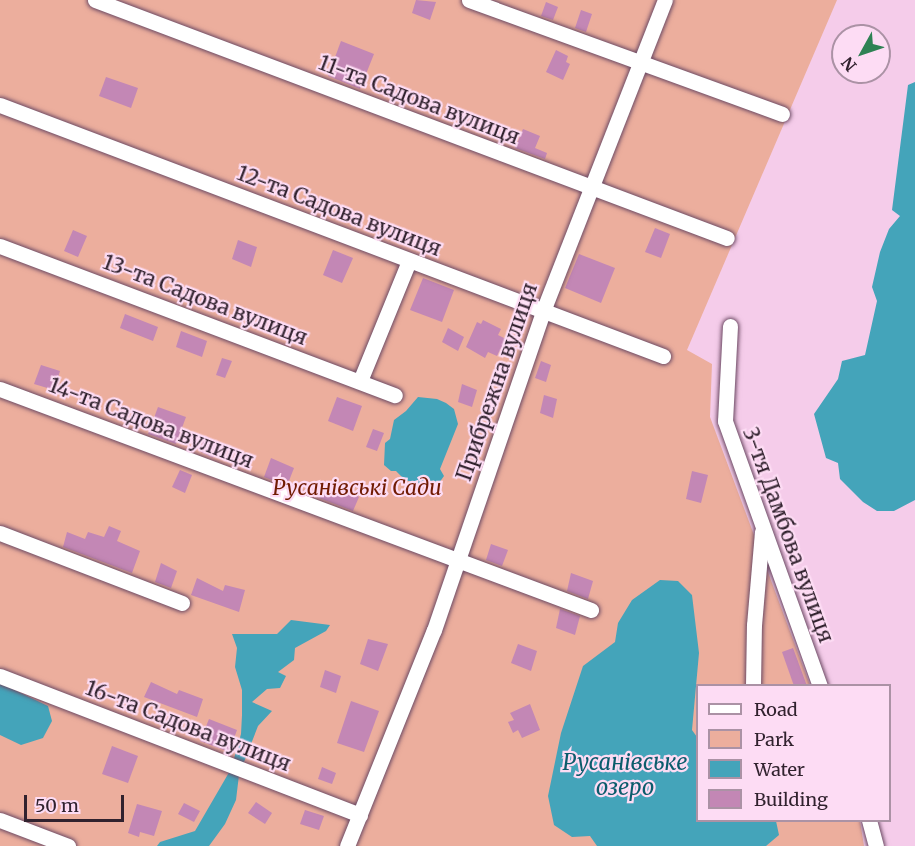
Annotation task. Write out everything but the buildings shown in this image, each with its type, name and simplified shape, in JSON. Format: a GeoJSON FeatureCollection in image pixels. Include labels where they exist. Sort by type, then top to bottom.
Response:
{"type":"FeatureCollection","features":[{"type":"Feature","properties":{"kind":"street","name":"11-та Садова вулиця"},"geometry":{"type":"LineString","coordinates":[[95,0],[728,238]]}},
{"type":"Feature","properties":{"kind":"street"},"geometry":{"type":"LineString","coordinates":[[469,0],[782,114]]}},
{"type":"Feature","properties":{"kind":"street","name":"Прибрежна вулиця"},"geometry":{"type":"LineString","coordinates":[[346,846],[434,630],[543,311],[664,0]]}},
{"type":"Feature","properties":{"kind":"street","name":"12-та Садова вулиця"},"geometry":{"type":"LineString","coordinates":[[0,105],[663,356]]}},
{"type":"Feature","properties":{"kind":"street","name":"13-та Садова вулиця"},"geometry":{"type":"LineString","coordinates":[[0,246],[395,395]]}},
{"type":"Feature","properties":{"kind":"street"},"geometry":{"type":"LineString","coordinates":[[360,381],[409,261]]}},
{"type":"Feature","properties":{"kind":"street","name":"3-тя Дамбова вулиця"},"geometry":{"type":"LineString","coordinates":[[730,326],[725,421],[819,684]]}},
{"type":"Feature","properties":{"kind":"street","name":"14-та Садова вулиця"},"geometry":{"type":"LineString","coordinates":[[0,389],[591,610]]}},
{"type":"Feature","properties":{"kind":"street"},"geometry":{"type":"LineString","coordinates":[[753,684],[754,625],[762,525]]}},
{"type":"Feature","properties":{"kind":"street"},"geometry":{"type":"LineString","coordinates":[[0,533],[182,603]]}},
{"type":"Feature","properties":{"kind":"street","name":"16-та Садова вулиця"},"geometry":{"type":"LineString","coordinates":[[0,676],[360,815]]}},
{"type":"Feature","properties":{"kind":"street"},"geometry":{"type":"LineString","coordinates":[[0,820],[68,846]]}},
{"type":"Feature","properties":{"kind":"street"},"geometry":{"type":"LineString","coordinates":[[870,822],[876,846]]}},
{"type":"Feature","properties":{"kind":"green space","name":"Русанівські Сади"},"geometry":{"type":"Polygon","coordinates":[[[0,0],[837,0],[687,350],[712,364],[710,417],[810,684],[696,684],[696,822],[860,822],[864,846],[0,846],[0,0]]]}},
{"type":"Feature","properties":{"kind":"water"},"geometry":{"type":"Polygon","coordinates":[[[915,82],[915,500],[894,511],[877,511],[863,502],[840,479],[838,463],[826,458],[814,414],[838,379],[842,361],[865,355],[877,301],[872,287],[880,252],[889,229],[900,216],[892,210],[908,85],[915,82]]]}},
{"type":"Feature","properties":{"kind":"water"},"geometry":{"type":"Polygon","coordinates":[[[418,397],[437,399],[446,403],[454,409],[458,424],[440,469],[444,476],[439,483],[427,486],[405,480],[396,471],[391,471],[384,465],[385,443],[390,439],[394,420],[406,411],[418,397]]]}},
{"type":"Feature","properties":{"kind":"water","name":"Русанівське озеро"},"geometry":{"type":"Polygon","coordinates":[[[660,580],[678,581],[692,595],[699,653],[692,730],[696,736],[696,822],[776,822],[779,835],[766,846],[597,846],[590,836],[572,837],[554,825],[548,796],[561,733],[583,666],[615,642],[618,623],[632,600],[660,580]]]}},
{"type":"Feature","properties":{"kind":"water"},"geometry":{"type":"Polygon","coordinates":[[[291,620],[330,625],[326,631],[295,648],[294,660],[278,672],[286,676],[280,688],[267,689],[252,702],[272,711],[258,726],[239,775],[236,800],[225,824],[209,846],[157,846],[160,842],[195,831],[231,769],[241,734],[242,715],[242,690],[235,667],[237,648],[232,634],[277,634],[291,620]]]}},
{"type":"Feature","properties":{"kind":"water"},"geometry":{"type":"Polygon","coordinates":[[[0,683],[48,706],[52,721],[43,738],[21,745],[0,735],[0,683]]]}}]}
